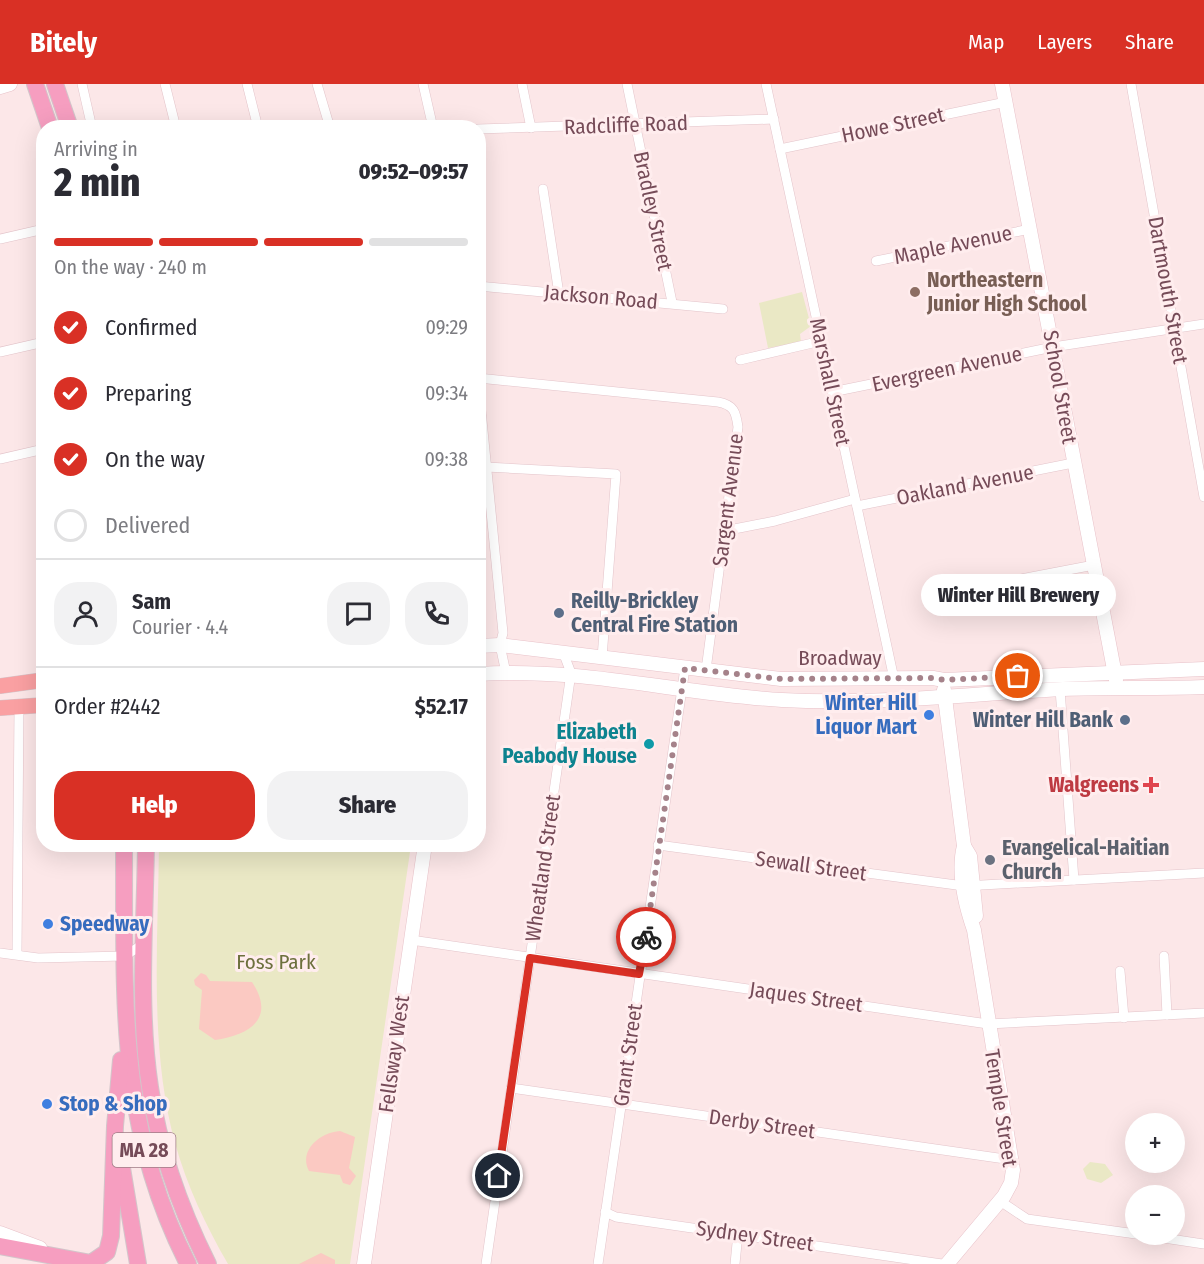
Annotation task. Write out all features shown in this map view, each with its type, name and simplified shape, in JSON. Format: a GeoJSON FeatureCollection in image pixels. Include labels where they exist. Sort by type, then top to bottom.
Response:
{"type":"FeatureCollection","features":[{"type":"Feature","properties":{"kind":"highway"},"geometry":{"type":"LineString","coordinates":[[35,84],[47,120]]}},
{"type":"Feature","properties":{"kind":"highway"},"geometry":{"type":"LineString","coordinates":[[55,84],[67,120]]}},
{"type":"Feature","properties":{"kind":"highway","name":"MA 28"},"geometry":{"type":"LineString","coordinates":[[124,852],[126,1030],[130,1085],[145,1154],[167,1218],[188,1264]]}},
{"type":"Feature","properties":{"kind":"highway","name":"MA 28"},"geometry":{"type":"LineString","coordinates":[[146,852],[146,1050],[156,1118],[175,1189],[208,1264]]}},
{"type":"Feature","properties":{"kind":"highway"},"geometry":{"type":"LineString","coordinates":[[0,1246],[93,1263],[106,1252],[110,1242],[115,1126],[126,1030]]}},
{"type":"Feature","properties":{"kind":"highway"},"geometry":{"type":"LineString","coordinates":[[115,1126],[138,1264]]}},
{"type":"Feature","properties":{"kind":"main road"},"geometry":{"type":"LineString","coordinates":[[0,686],[36,681]]}},
{"type":"Feature","properties":{"kind":"main road"},"geometry":{"type":"LineString","coordinates":[[0,708],[36,705]]}},
{"type":"Feature","properties":{"kind":"street"},"geometry":{"type":"LineString","coordinates":[[0,87],[10,84]]}},
{"type":"Feature","properties":{"kind":"street"},"geometry":{"type":"LineString","coordinates":[[82,84],[90,120]]}},
{"type":"Feature","properties":{"kind":"street"},"geometry":{"type":"LineString","coordinates":[[165,84],[174,120]]}},
{"type":"Feature","properties":{"kind":"street"},"geometry":{"type":"LineString","coordinates":[[248,84],[256,120]]}},
{"type":"Feature","properties":{"kind":"street"},"geometry":{"type":"LineString","coordinates":[[317,84],[328,120]]}},
{"type":"Feature","properties":{"kind":"street"},"geometry":{"type":"LineString","coordinates":[[423,84],[431,120]]}},
{"type":"Feature","properties":{"kind":"street"},"geometry":{"type":"LineString","coordinates":[[522,84],[531,128]]}},
{"type":"Feature","properties":{"kind":"street","name":"Bradley Street"},"geometry":{"type":"LineString","coordinates":[[627,84],[672,302]]}},
{"type":"Feature","properties":{"kind":"street","name":"Marshall Street"},"geometry":{"type":"LineString","coordinates":[[766,84],[894,679]]}},
{"type":"Feature","properties":{"kind":"street","name":"School Street"},"geometry":{"type":"LineString","coordinates":[[1002,84],[1117,689]]}},
{"type":"Feature","properties":{"kind":"street","name":"Dartmouth Street"},"geometry":{"type":"LineString","coordinates":[[1131,84],[1204,497]]}},
{"type":"Feature","properties":{"kind":"street","name":"Howe Street"},"geometry":{"type":"LineString","coordinates":[[780,149],[1006,102]]}},
{"type":"Feature","properties":{"kind":"street","name":"Radcliffe Road"},"geometry":{"type":"LineString","coordinates":[[486,129],[774,119]]}},
{"type":"Feature","properties":{"kind":"street"},"geometry":{"type":"LineString","coordinates":[[543,189],[559,294]]}},
{"type":"Feature","properties":{"kind":"street","name":"Maple Avenue"},"geometry":{"type":"LineString","coordinates":[[876,261],[1030,229]]}},
{"type":"Feature","properties":{"kind":"street"},"geometry":{"type":"LineString","coordinates":[[0,239],[36,231]]}},
{"type":"Feature","properties":{"kind":"street","name":"Jackson Road"},"geometry":{"type":"LineString","coordinates":[[486,287],[672,302],[723,309]]}},
{"type":"Feature","properties":{"kind":"street","name":"Evergreen Avenue"},"geometry":{"type":"LineString","coordinates":[[832,392],[1053,347],[1204,324]]}},
{"type":"Feature","properties":{"kind":"street"},"geometry":{"type":"LineString","coordinates":[[740,360],[821,341]]}},
{"type":"Feature","properties":{"kind":"street"},"geometry":{"type":"LineString","coordinates":[[0,352],[36,344]]}},
{"type":"Feature","properties":{"kind":"street","name":"Sargent Avenue"},"geometry":{"type":"LineString","coordinates":[[486,380],[728,404],[734,408],[738,428],[706,670]]}},
{"type":"Feature","properties":{"kind":"street"},"geometry":{"type":"LineString","coordinates":[[0,459],[36,451]]}},
{"type":"Feature","properties":{"kind":"street","name":"Oakland Avenue"},"geometry":{"type":"LineString","coordinates":[[724,531],[856,503],[1073,463]]}},
{"type":"Feature","properties":{"kind":"street"},"geometry":{"type":"LineString","coordinates":[[506,674],[500,645],[504,633],[486,467],[616,474],[602,658]]}},
{"type":"Feature","properties":{"kind":"street"},"geometry":{"type":"LineString","coordinates":[[1021,579],[1094,565]]}},
{"type":"Feature","properties":{"kind":"street","name":"Broadway"},"geometry":{"type":"LineString","coordinates":[[486,646],[563,652],[781,679],[933,678],[944,680],[1204,669]]}},
{"type":"Feature","properties":{"kind":"street","name":"Wheatland Street"},"geometry":{"type":"LineString","coordinates":[[486,1264],[571,673],[563,652]]}},
{"type":"Feature","properties":{"kind":"street"},"geometry":{"type":"LineString","coordinates":[[637,682],[639,663]]}},
{"type":"Feature","properties":{"kind":"street","name":"Grant Street"},"geometry":{"type":"LineString","coordinates":[[598,1264],[685,668]]}},
{"type":"Feature","properties":{"kind":"street","name":"Broadway"},"geometry":{"type":"LineString","coordinates":[[486,674],[571,673],[758,698],[818,700],[945,698],[1060,689],[1204,687]]}},
{"type":"Feature","properties":{"kind":"street"},"geometry":{"type":"LineString","coordinates":[[818,700],[841,692],[881,688],[894,679]]}},
{"type":"Feature","properties":{"kind":"street","name":"Temple Street"},"geometry":{"type":"LineString","coordinates":[[944,680],[964,846],[970,856],[969,886],[976,909],[974,930],[1012,1160],[1011,1183],[1000,1201],[947,1264]]}},
{"type":"Feature","properties":{"kind":"street"},"geometry":{"type":"LineString","coordinates":[[1060,689],[1074,880]]}},
{"type":"Feature","properties":{"kind":"street"},"geometry":{"type":"LineString","coordinates":[[17,954],[19,706]]}},
{"type":"Feature","properties":{"kind":"street","name":"Sewall Street"},"geometry":{"type":"LineString","coordinates":[[658,845],[969,886],[1204,873]]}},
{"type":"Feature","properties":{"kind":"street","name":"Fellsway West"},"geometry":{"type":"LineString","coordinates":[[364,1264],[424,852]]}},
{"type":"Feature","properties":{"kind":"street","name":"Jaques Street"},"geometry":{"type":"LineString","coordinates":[[411,940],[988,1024],[1204,1013]]}},
{"type":"Feature","properties":{"kind":"street"},"geometry":{"type":"LineString","coordinates":[[0,953],[38,958],[125,956],[145,943]]}},
{"type":"Feature","properties":{"kind":"street"},"geometry":{"type":"LineString","coordinates":[[1164,956],[1167,1015]]}},
{"type":"Feature","properties":{"kind":"street"},"geometry":{"type":"LineString","coordinates":[[1120,971],[1124,1018]]}},
{"type":"Feature","properties":{"kind":"street","name":"Derby Street"},"geometry":{"type":"LineString","coordinates":[[511,1088],[1012,1160]]}},
{"type":"Feature","properties":{"kind":"street"},"geometry":{"type":"LineString","coordinates":[[1000,1201],[1027,1218],[1125,1232]]}},
{"type":"Feature","properties":{"kind":"street","name":"Sydney Street"},"geometry":{"type":"LineString","coordinates":[[605,1212],[616,1217],[942,1264]]}},
{"type":"Feature","properties":{"kind":"street"},"geometry":{"type":"LineString","coordinates":[[0,1233],[93,1263]]}},
{"type":"Feature","properties":{"kind":"street"},"geometry":{"type":"LineString","coordinates":[[735,1264],[738,1233]]}},
{"type":"Feature","properties":{"kind":"street"},"geometry":{"type":"LineString","coordinates":[[1185,1241],[1204,1244]]}},
{"type":"Feature","properties":{"kind":"green space"},"geometry":{"type":"Polygon","coordinates":[[[802,292],[811,326],[800,334],[801,342],[768,348],[759,303],[802,292]]]}},
{"type":"Feature","properties":{"kind":"green space","name":"Foss Park"},"geometry":{"type":"Polygon","coordinates":[[[159,852],[410,852],[350,1264],[228,1264],[198,1205],[175,1143],[161,1070],[157,957],[159,852]]]}},
{"type":"Feature","properties":{"kind":"green space"},"geometry":{"type":"Polygon","coordinates":[[[1090,1162],[1105,1164],[1113,1175],[1101,1183],[1087,1179],[1083,1169],[1090,1162]]]}},
{"type":"Feature","properties":{"kind":"sand"},"geometry":{"type":"Polygon","coordinates":[[[201,973],[206,975],[210,981],[252,982],[259,995],[261,1006],[256,1023],[239,1034],[215,1040],[199,1029],[202,990],[195,985],[194,980],[201,973]]]}},
{"type":"Feature","properties":{"kind":"sand"},"geometry":{"type":"Polygon","coordinates":[[[340,1131],[355,1137],[349,1168],[356,1176],[350,1185],[343,1183],[340,1175],[309,1171],[306,1163],[309,1149],[313,1144],[326,1135],[340,1131]]]}},
{"type":"Feature","properties":{"kind":"sand"},"geometry":{"type":"Polygon","coordinates":[[[321,1253],[335,1260],[335,1264],[299,1264],[321,1253]]]}},
{"type":"Feature","properties":{"kind":"way so far"},"geometry":{"type":"LineString","coordinates":[[646,937],[685,668],[750,677],[795,680],[933,678],[944,680],[1018,676]]}},
{"type":"Feature","properties":{"kind":"place","name":"Northeastern Junior High School"},"geometry":{"type":"Point","coordinates":[915,292]}},
{"type":"Feature","properties":{"kind":"place","name":"Reilly-Brickley Central Fire Station"},"geometry":{"type":"Point","coordinates":[559,613]}},
{"type":"Feature","properties":{"kind":"place","name":"Winter Hill Brewery"},"geometry":{"type":"Point","coordinates":[1018,676]}},
{"type":"Feature","properties":{"kind":"place","name":"Winter Hill Liquor Mart"},"geometry":{"type":"Point","coordinates":[929,715]}},
{"type":"Feature","properties":{"kind":"place","name":"Winter Hill Bank"},"geometry":{"type":"Point","coordinates":[1125,720]}},
{"type":"Feature","properties":{"kind":"place","name":"Elizabeth Peabody House"},"geometry":{"type":"Point","coordinates":[649,744]}},
{"type":"Feature","properties":{"kind":"place","name":"Walgreens"},"geometry":{"type":"Point","coordinates":[1151,785]}},
{"type":"Feature","properties":{"kind":"place","name":"Evangelical-Haitian Church"},"geometry":{"type":"Point","coordinates":[990,860]}},
{"type":"Feature","properties":{"kind":"place","name":"Speedway"},"geometry":{"type":"Point","coordinates":[48,924]}},
{"type":"Feature","properties":{"kind":"place","name":"Stop & Shop"},"geometry":{"type":"Point","coordinates":[47,1104]}},
{"type":"Feature","properties":{"kind":"route"},"geometry":{"type":"LineString","coordinates":[[498,1176],[530,958],[639,974],[646,937]]}}]}
